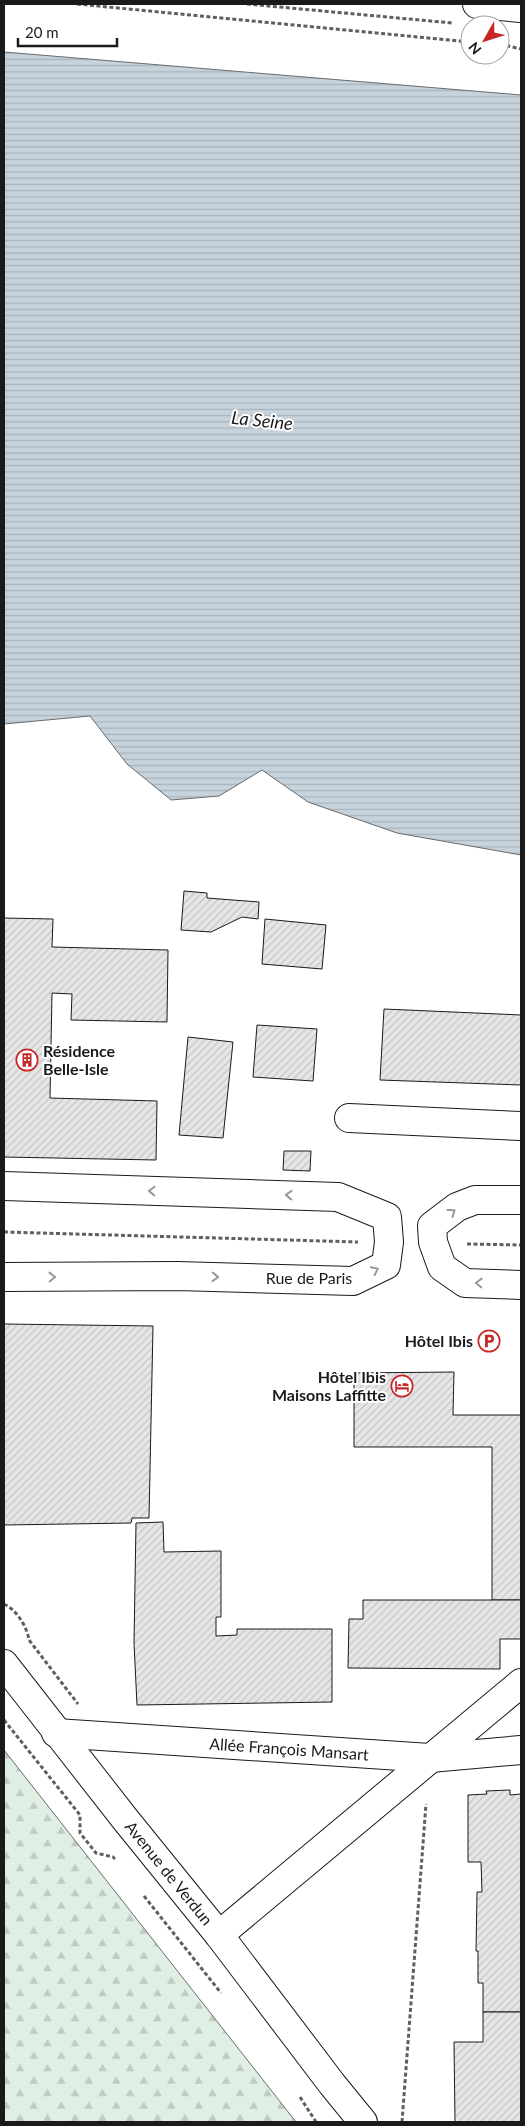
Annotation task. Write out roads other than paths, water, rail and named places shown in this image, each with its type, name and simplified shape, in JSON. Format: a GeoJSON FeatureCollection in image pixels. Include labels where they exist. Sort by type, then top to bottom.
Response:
{"type":"FeatureCollection","features":[{"type":"Feature","properties":{"kind":"street"},"geometry":{"type":"LineString","coordinates":[[478,4],[521,8]]}},
{"type":"Feature","properties":{"kind":"street"},"geometry":{"type":"LineString","coordinates":[[349,1118],[521,1126]]}},
{"type":"Feature","properties":{"kind":"street","name":"Rue de Paris"},"geometry":{"type":"LineString","coordinates":[[4,1186],[338,1197],[387,1217],[389,1242],[386,1265],[353,1281],[177,1276],[4,1277]]}},
{"type":"Feature","properties":{"kind":"street"},"geometry":{"type":"LineString","coordinates":[[521,1200],[475,1200],[457,1207],[432,1226],[433,1242],[442,1267],[465,1283],[521,1284]]}},
{"type":"Feature","properties":{"kind":"street","name":"Avenue de Verdun"},"geometry":{"type":"LineString","coordinates":[[4,1664],[56,1733],[219,1936],[363,2122]]}},
{"type":"Feature","properties":{"kind":"street"},"geometry":{"type":"LineString","coordinates":[[219,1936],[521,1683]]}},
{"type":"Feature","properties":{"kind":"street","name":"Allée François Mansart"},"geometry":{"type":"LineString","coordinates":[[56,1733],[430,1758],[521,1750]]}},
{"type":"Feature","properties":{"kind":"street","name":"Avenue de Verdun"},"geometry":{"type":"LineString","coordinates":[[332,2084],[350,2122]]}},
{"type":"Feature","properties":{"kind":"water","name":"La Seine"},"geometry":{"type":"Polygon","coordinates":[[[4,52],[521,95],[521,855],[397,833],[308,802],[262,770],[219,796],[171,800],[127,764],[90,716],[4,724],[4,52]]]}},
{"type":"Feature","properties":{"kind":"place","name":"Résidence Belle-Isle"},"geometry":{"type":"Point","coordinates":[27,1060]}},
{"type":"Feature","properties":{"kind":"place","name":"Hôtel Ibis"},"geometry":{"type":"Point","coordinates":[489,1341]}},
{"type":"Feature","properties":{"kind":"place","name":"Hôtel Ibis Maisons Laffitte"},"geometry":{"type":"Point","coordinates":[402,1386]}}]}
